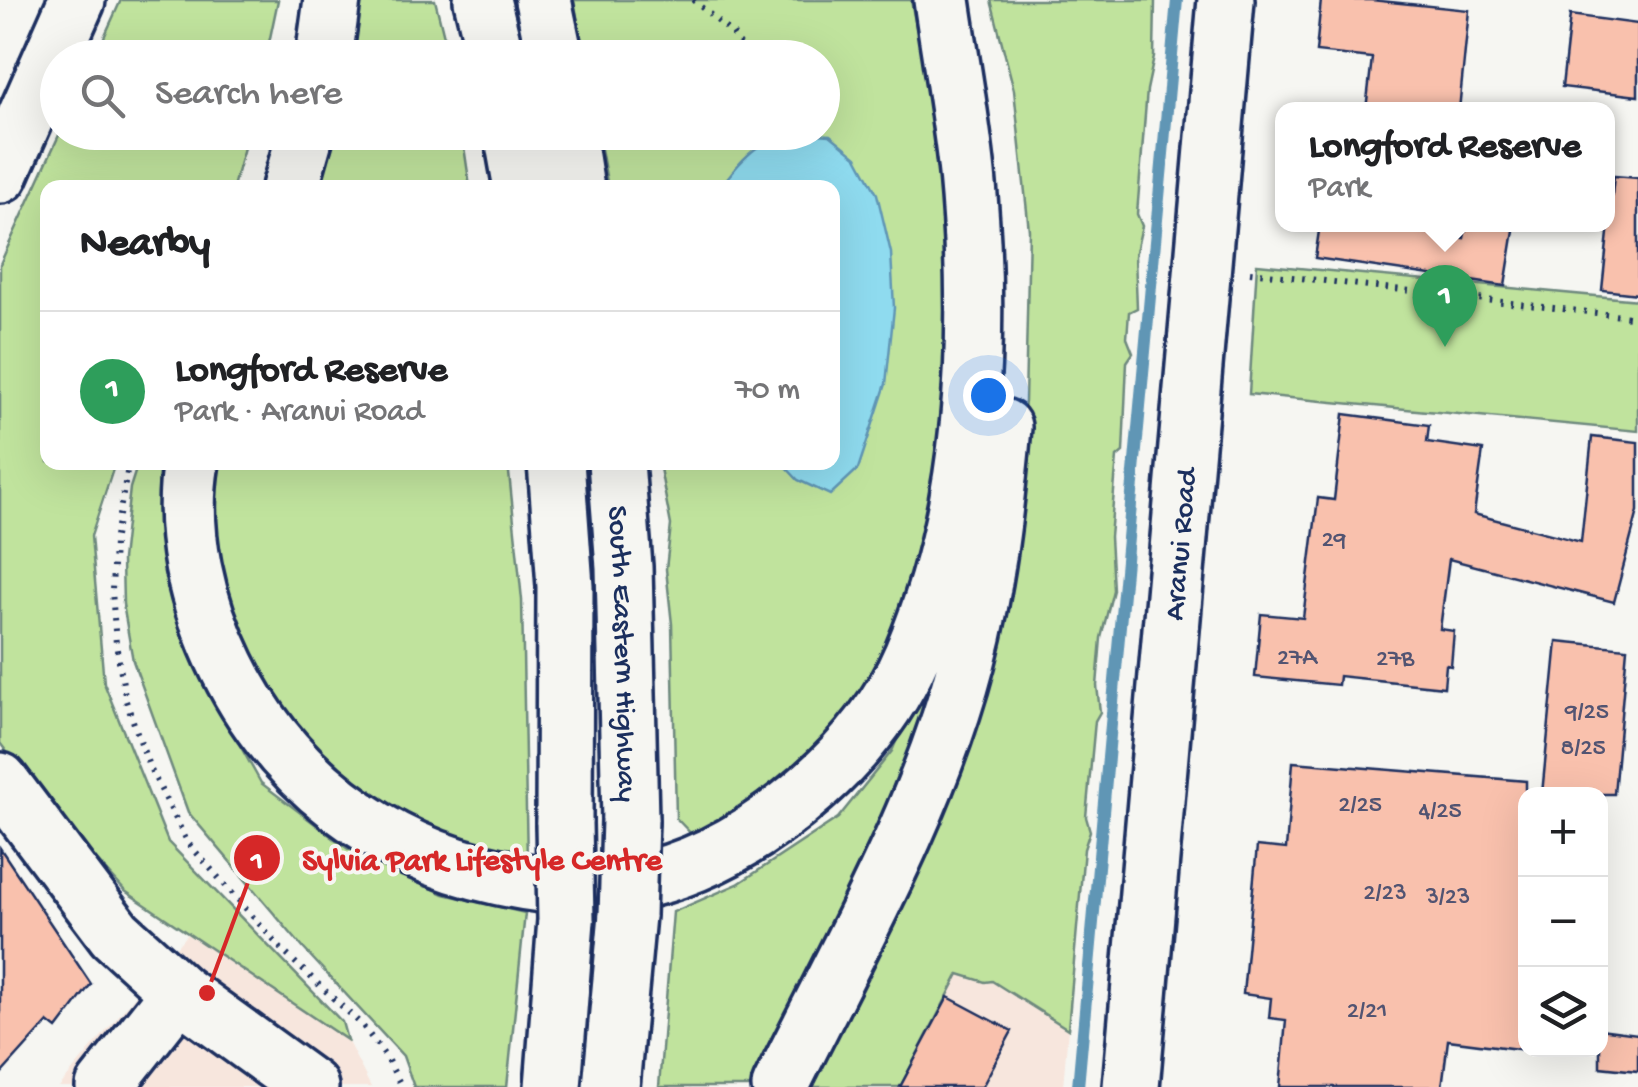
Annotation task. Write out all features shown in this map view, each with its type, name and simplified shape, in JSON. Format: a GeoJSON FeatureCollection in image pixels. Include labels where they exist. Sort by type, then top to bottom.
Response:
{"type":"FeatureCollection","features":[{"type":"Feature","properties":{"kind":"main road"},"geometry":{"type":"LineString","coordinates":[[60,40],[78,0]]}},
{"type":"Feature","properties":{"kind":"main road"},"geometry":{"type":"LineString","coordinates":[[326,40],[332,0]]}},
{"type":"Feature","properties":{"kind":"main road"},"geometry":{"type":"LineString","coordinates":[[482,0],[492,40]]}},
{"type":"Feature","properties":{"kind":"main road"},"geometry":{"type":"LineString","coordinates":[[543,0],[551,40]]}},
{"type":"Feature","properties":{"kind":"main road"},"geometry":{"type":"LineString","coordinates":[[190,470],[190,541],[199,598],[217,646],[240,692],[267,732],[291,763],[336,804],[381,834],[454,868],[526,883],[583,888],[628,884],[672,872],[737,846],[842,762],[884,708],[912,655],[956,506],[967,423],[974,288],[966,167],[942,0]]}},
{"type":"Feature","properties":{"kind":"main road"},"geometry":{"type":"LineString","coordinates":[[780,1087],[889,866],[937,756],[968,660],[989,551],[1008,365],[1006,282],[988,114],[956,0]]}},
{"type":"Feature","properties":{"kind":"main road","name":"Aranui Road"},"geometry":{"type":"LineString","coordinates":[[1131,1087],[1226,0]]}},
{"type":"Feature","properties":{"kind":"main road"},"geometry":{"type":"LineString","coordinates":[[0,175],[40,85]]}},
{"type":"Feature","properties":{"kind":"main road"},"geometry":{"type":"LineString","coordinates":[[292,180],[301,150]]}},
{"type":"Feature","properties":{"kind":"main road"},"geometry":{"type":"LineString","coordinates":[[515,150],[521,180]]}},
{"type":"Feature","properties":{"kind":"main road"},"geometry":{"type":"LineString","coordinates":[[570,150],[575,180]]}},
{"type":"Feature","properties":{"kind":"main road","name":"South Eastern Highway"},"geometry":{"type":"LineString","coordinates":[[553,1087],[566,920],[565,586],[557,470]]}},
{"type":"Feature","properties":{"kind":"main road","name":"South Eastern Highway"},"geometry":{"type":"LineString","coordinates":[[611,1087],[627,916],[630,820],[624,567],[617,470]]}},
{"type":"Feature","properties":{"kind":"main road"},"geometry":{"type":"LineString","coordinates":[[0,780],[115,934],[180,992],[310,1087]]}},
{"type":"Feature","properties":{"kind":"main road"},"geometry":{"type":"LineString","coordinates":[[104,1087],[180,992]]}},
{"type":"Feature","properties":{"kind":"path"},"geometry":{"type":"LineString","coordinates":[[693,0],[738,40]]}},
{"type":"Feature","properties":{"kind":"path"},"geometry":{"type":"LineString","coordinates":[[1234,270],[1638,318]]}},
{"type":"Feature","properties":{"kind":"path"},"geometry":{"type":"LineString","coordinates":[[128,470],[114,542],[112,591],[126,702],[149,766],[188,843],[284,952],[362,1025],[402,1087]]}},
{"type":"Feature","properties":{"kind":"shaded area"},"geometry":{"type":"Polygon","coordinates":[[[187,934],[347,1040],[371,1087],[59,1087],[187,934]]]}},
{"type":"Feature","properties":{"kind":"shaded area"},"geometry":{"type":"Polygon","coordinates":[[[964,963],[1068,1029],[1063,1087],[899,1087],[964,963]]]}},
{"type":"Feature","properties":{"kind":"green space"},"geometry":{"type":"Polygon","coordinates":[[[121,0],[278,0],[270,40],[103,40],[121,0]]]}},
{"type":"Feature","properties":{"kind":"green space"},"geometry":{"type":"Polygon","coordinates":[[[349,0],[435,0],[445,40],[341,40],[349,0]]]}},
{"type":"Feature","properties":{"kind":"green space"},"geometry":{"type":"Polygon","coordinates":[[[574,0],[911,0],[949,201],[953,350],[935,513],[878,683],[805,775],[699,842],[676,818],[672,624],[666,569],[671,525],[660,470],[840,470],[840,180],[607,180],[601,150],[840,150],[840,40],[581,40],[574,0]]]}},
{"type":"Feature","properties":{"kind":"green space"},"geometry":{"type":"Polygon","coordinates":[[[991,0],[1155,0],[1154,57],[1147,90],[1137,214],[1142,226],[1135,256],[1137,308],[1129,312],[1127,338],[1133,353],[1127,362],[1123,452],[1117,457],[1110,537],[1113,590],[1101,638],[1097,686],[1100,712],[1095,721],[1086,817],[1090,831],[1084,849],[1068,1029],[992,981],[959,974],[900,1087],[812,1087],[893,922],[1001,559],[1025,402],[1029,230],[1014,90],[991,0]]]}},
{"type":"Feature","properties":{"kind":"green space"},"geometry":{"type":"Polygon","coordinates":[[[52,150],[243,150],[235,180],[40,180],[40,470],[113,470],[91,536],[104,683],[168,842],[342,1022],[347,1040],[125,891],[55,814],[0,743],[0,264],[52,150]]]}},
{"type":"Feature","properties":{"kind":"green space"},"geometry":{"type":"Polygon","coordinates":[[[318,150],[465,150],[469,180],[308,180],[318,150]]]}},
{"type":"Feature","properties":{"kind":"green space"},"geometry":{"type":"Polygon","coordinates":[[[1257,264],[1638,300],[1638,431],[1249,394],[1257,264]]]}},
{"type":"Feature","properties":{"kind":"green space"},"geometry":{"type":"Polygon","coordinates":[[[136,470],[159,470],[158,512],[190,656],[261,783],[348,849],[444,894],[525,913],[507,1087],[414,1087],[403,1056],[304,949],[188,812],[133,661],[123,604],[122,560],[136,470]]]}},
{"type":"Feature","properties":{"kind":"green space"},"geometry":{"type":"Polygon","coordinates":[[[213,470],[509,470],[522,600],[527,863],[432,842],[347,790],[262,701],[213,579],[213,470]]]}},
{"type":"Feature","properties":{"kind":"green space"},"geometry":{"type":"Polygon","coordinates":[[[916,695],[934,699],[928,737],[765,1087],[659,1087],[673,912],[738,884],[838,818],[892,751],[916,695]]]}},
{"type":"Feature","properties":{"kind":"water"},"geometry":{"type":"Polygon","coordinates":[[[840,143],[857,157],[877,194],[891,253],[894,308],[886,384],[858,469],[830,495],[798,480],[789,470],[840,470],[840,180],[726,180],[754,150],[840,150],[840,143]]]}},
{"type":"Feature","properties":{"kind":"building"},"geometry":{"type":"Polygon","coordinates":[[[1321,0],[1371,0],[1469,10],[1460,102],[1367,102],[1372,58],[1316,52],[1321,0]]]}},
{"type":"Feature","properties":{"kind":"building"},"geometry":{"type":"Polygon","coordinates":[[[1570,15],[1638,24],[1638,96],[1562,87],[1570,15]]]}},
{"type":"Feature","properties":{"kind":"building"},"geometry":{"type":"Polygon","coordinates":[[[1615,176],[1638,178],[1638,294],[1602,290],[1608,232],[1615,232],[1615,176]]]}},
{"type":"Feature","properties":{"kind":"building"},"geometry":{"type":"Polygon","coordinates":[[[1319,232],[1429,232],[1464,238],[1465,232],[1514,232],[1505,286],[1315,258],[1319,232]]]}},
{"type":"Feature","properties":{"kind":"building"},"geometry":{"type":"Polygon","coordinates":[[[1344,414],[1429,425],[1427,442],[1483,450],[1474,514],[1581,542],[1592,437],[1638,442],[1638,511],[1614,602],[1449,559],[1440,629],[1454,631],[1451,666],[1446,665],[1444,687],[1339,676],[1338,685],[1255,677],[1261,614],[1303,618],[1318,498],[1334,500],[1344,414]]]}},
{"type":"Feature","properties":{"kind":"building"},"geometry":{"type":"Polygon","coordinates":[[[1557,641],[1627,648],[1614,794],[1608,794],[1608,787],[1543,787],[1557,641]]]}},
{"type":"Feature","properties":{"kind":"building"},"geometry":{"type":"Polygon","coordinates":[[[1293,762],[1526,781],[1526,787],[1518,787],[1518,1049],[1448,1040],[1442,1087],[1280,1087],[1286,1020],[1269,1018],[1271,998],[1243,994],[1257,846],[1286,849],[1293,762]]]}},
{"type":"Feature","properties":{"kind":"building"},"geometry":{"type":"Polygon","coordinates":[[[0,848],[91,984],[57,1029],[48,1022],[0,1075],[0,848]]]}},
{"type":"Feature","properties":{"kind":"building"},"geometry":{"type":"Polygon","coordinates":[[[948,997],[1012,1031],[982,1087],[900,1087],[948,997]]]}},
{"type":"Feature","properties":{"kind":"building"},"geometry":{"type":"Polygon","coordinates":[[[1608,1030],[1638,1034],[1638,1071],[1600,1067],[1600,1057],[1608,1057],[1608,1030]]]}},
{"type":"Feature","properties":{"kind":"waterway"},"geometry":{"type":"LineString","coordinates":[[1078,1087],[1177,0]]}},
{"type":"Feature","properties":{"kind":"place","name":"Longford Reserve"},"geometry":{"type":"Point","coordinates":[1445,347]}},
{"type":"Feature","properties":{"kind":"place","name":"Sylvia Park Lifestyle Centre"},"geometry":{"type":"Point","coordinates":[207,993]}}]}
